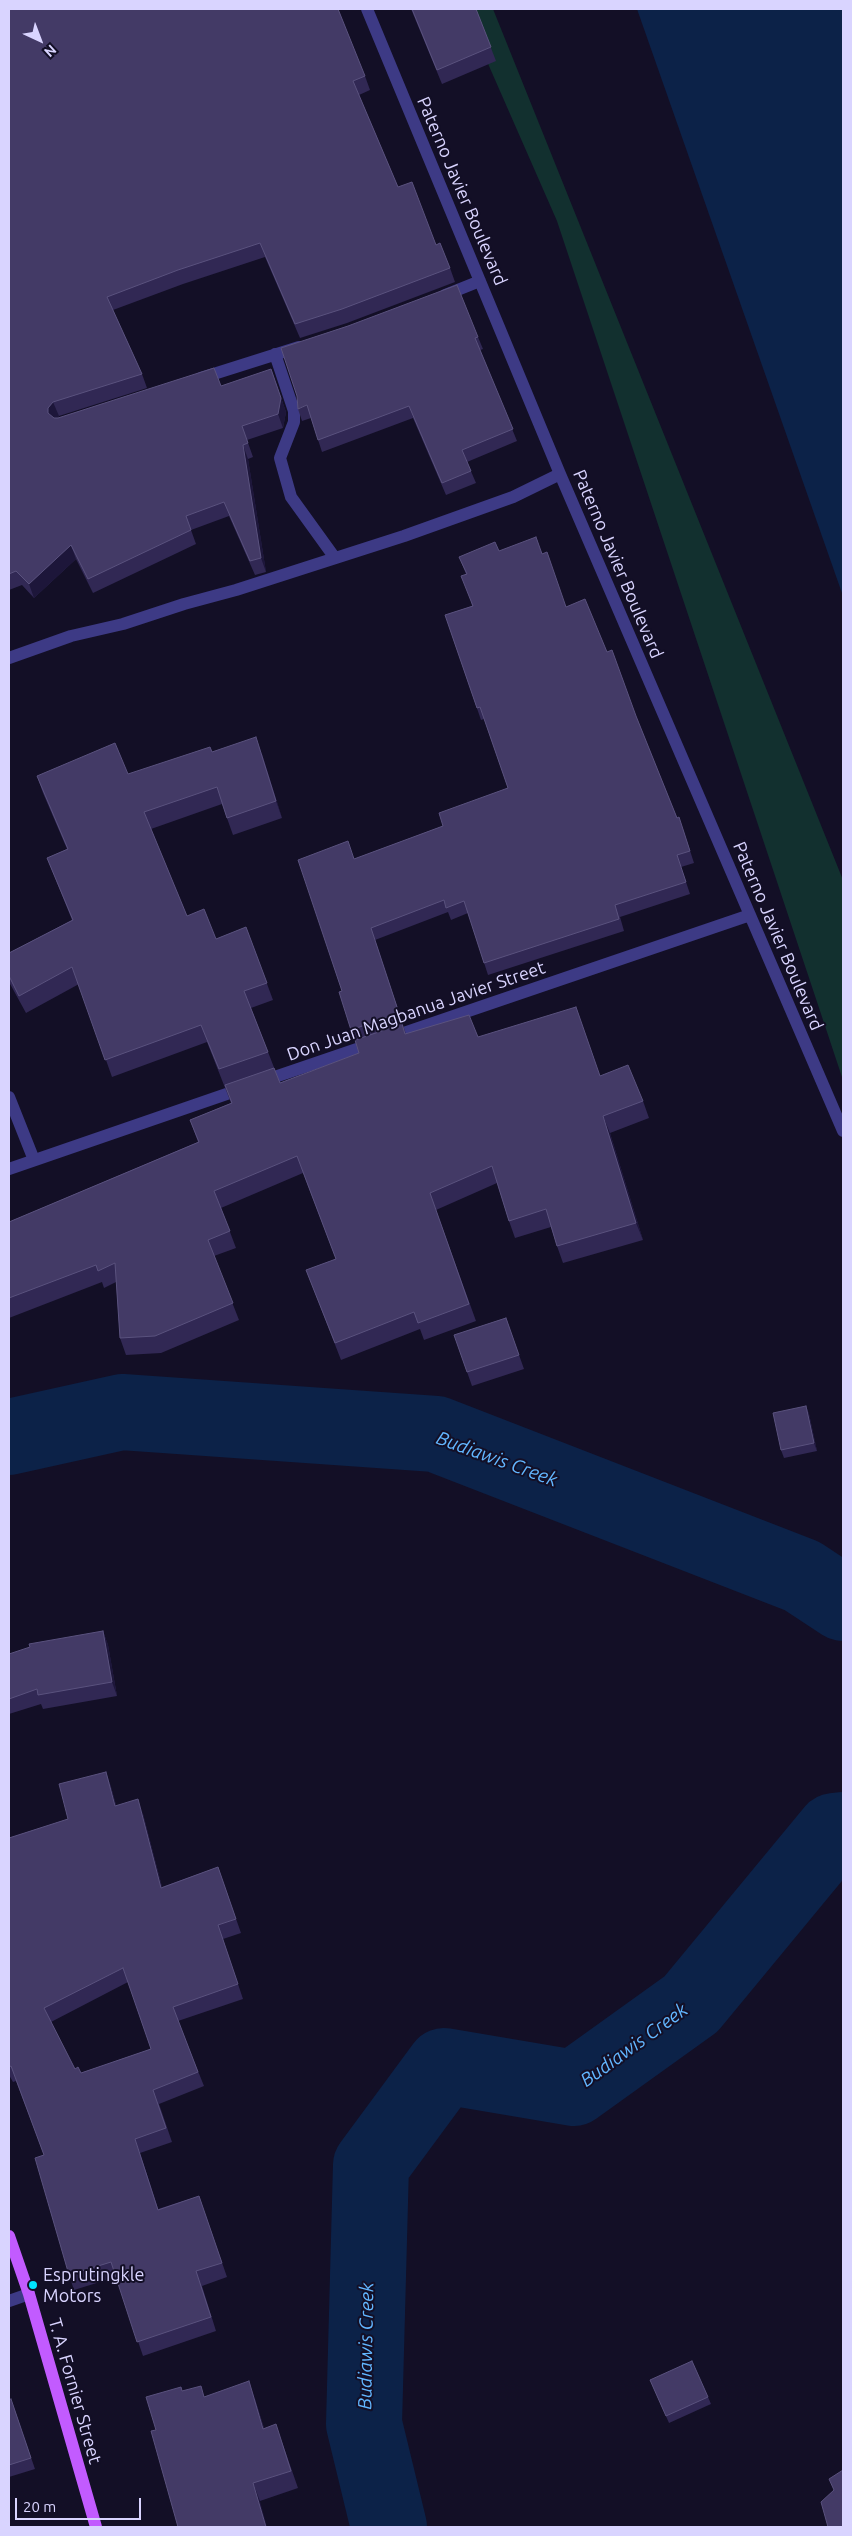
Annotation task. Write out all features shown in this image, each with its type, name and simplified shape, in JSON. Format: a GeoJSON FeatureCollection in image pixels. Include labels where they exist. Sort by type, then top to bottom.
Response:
{"type":"FeatureCollection","features":[{"type":"Feature","properties":{"kind":"main road","name":"T. A. Fornier Street"},"geometry":{"type":"LineString","coordinates":[[9,2236],[29,2294],[96,2527]]}},
{"type":"Feature","properties":{"kind":"street","name":"Paterno Javier Boulevard"},"geometry":{"type":"LineString","coordinates":[[367,9],[560,474],[843,1131]]}},
{"type":"Feature","properties":{"kind":"street"},"geometry":{"type":"LineString","coordinates":[[433,299],[480,281]]}},
{"type":"Feature","properties":{"kind":"street"},"geometry":{"type":"LineString","coordinates":[[185,383],[312,343]]}},
{"type":"Feature","properties":{"kind":"street"},"geometry":{"type":"LineString","coordinates":[[275,354],[294,411],[294,422],[280,458],[291,497],[335,558]]}},
{"type":"Feature","properties":{"kind":"street"},"geometry":{"type":"LineString","coordinates":[[9,658],[71,636],[123,624],[335,558],[514,497],[560,474]]}},
{"type":"Feature","properties":{"kind":"street","name":"Don Juan Magbanua Javier Street"},"geometry":{"type":"LineString","coordinates":[[9,1169],[750,915]]}},
{"type":"Feature","properties":{"kind":"street"},"geometry":{"type":"LineString","coordinates":[[9,1097],[34,1160]]}},
{"type":"Feature","properties":{"kind":"street"},"geometry":{"type":"LineString","coordinates":[[9,2301],[29,2294]]}},
{"type":"Feature","properties":{"kind":"green space"},"geometry":{"type":"Polygon","coordinates":[[[464,9],[493,9],[843,880],[843,1080],[557,221],[464,9]]]}},
{"type":"Feature","properties":{"kind":"water"},"geometry":{"type":"Polygon","coordinates":[[[637,9],[843,9],[843,596],[637,9]]]}},
{"type":"Feature","properties":{"kind":"building"},"geometry":{"type":"Polygon","coordinates":[[[338,9],[365,76],[353,81],[398,187],[412,182],[436,245],[440,243],[450,268],[342,309],[295,324],[260,243],[178,270],[107,297],[142,374],[53,402],[48,408],[48,413],[54,418],[58,418],[214,368],[221,386],[271,369],[281,398],[278,414],[242,426],[248,443],[243,445],[261,558],[250,561],[224,502],[186,516],[191,530],[88,579],[71,545],[29,584],[16,571],[9,574],[9,10],[338,9]]]}},
{"type":"Feature","properties":{"kind":"building"},"geometry":{"type":"Polygon","coordinates":[[[412,9],[476,9],[491,47],[437,70],[412,9]]]}},
{"type":"Feature","properties":{"kind":"building"},"geometry":{"type":"Polygon","coordinates":[[[457,285],[478,337],[475,338],[513,429],[462,450],[471,471],[442,483],[409,406],[318,440],[307,405],[298,409],[297,396],[281,348],[348,326],[457,285]]]}},
{"type":"Feature","properties":{"kind":"building"},"geometry":{"type":"Polygon","coordinates":[[[536,537],[542,554],[547,552],[566,607],[585,599],[607,652],[612,650],[636,716],[677,818],[679,817],[690,851],[677,855],[686,882],[615,905],[619,919],[484,963],[464,901],[446,908],[444,900],[371,928],[399,1013],[351,1030],[339,992],[342,991],[298,860],[348,841],[354,859],[443,826],[439,813],[508,788],[480,707],[477,708],[445,615],[473,606],[461,576],[467,574],[459,557],[495,542],[499,551],[536,537]]]}},
{"type":"Feature","properties":{"kind":"building"},"geometry":{"type":"Polygon","coordinates":[[[256,737],[276,801],[227,818],[217,787],[144,812],[187,916],[204,909],[216,939],[246,927],[267,983],[244,991],[268,1052],[219,1069],[201,1025],[105,1060],[72,967],[19,996],[9,976],[9,953],[73,920],[47,858],[68,849],[37,776],[115,743],[128,774],[210,747],[212,752],[256,737]]]}},
{"type":"Feature","properties":{"kind":"building"},"geometry":{"type":"Polygon","coordinates":[[[576,1007],[600,1076],[628,1065],[643,1101],[603,1116],[636,1223],[557,1246],[546,1209],[509,1221],[492,1166],[430,1193],[469,1304],[418,1323],[414,1312],[335,1343],[306,1270],[336,1259],[297,1156],[214,1191],[230,1231],[208,1240],[233,1303],[155,1336],[120,1338],[115,1263],[98,1271],[96,1265],[9,1298],[9,1222],[199,1142],[190,1120],[232,1103],[225,1085],[274,1068],[280,1083],[359,1053],[355,1040],[402,1024],[405,1034],[469,1015],[478,1037],[576,1007]]]}},
{"type":"Feature","properties":{"kind":"building"},"geometry":{"type":"Polygon","coordinates":[[[506,1318],[519,1355],[467,1372],[454,1335],[506,1318]]]}},
{"type":"Feature","properties":{"kind":"building"},"geometry":{"type":"Polygon","coordinates":[[[806,1406],[814,1443],[781,1450],[773,1413],[806,1406]]]}},
{"type":"Feature","properties":{"kind":"building"},"geometry":{"type":"Polygon","coordinates":[[[103,1631],[112,1682],[38,1695],[37,1689],[9,1699],[9,1654],[30,1647],[29,1644],[103,1631]]]}},
{"type":"Feature","properties":{"kind":"building"},"geometry":{"type":"Polygon","coordinates":[[[106,1772],[115,1806],[138,1799],[161,1888],[218,1867],[236,1919],[218,1925],[238,1984],[173,2007],[198,2072],[153,2090],[166,2128],[135,2139],[158,2210],[199,2196],[222,2263],[196,2271],[211,2317],[137,2342],[111,2262],[69,2275],[35,2158],[44,2155],[11,2066],[9,2067],[9,1838],[68,1819],[59,1784],[106,1772]],[[123,1968],[44,2008],[75,2069],[78,2067],[81,2073],[151,2049],[123,1968]]]}},
{"type":"Feature","properties":{"kind":"building"},"geometry":{"type":"Polygon","coordinates":[[[692,2361],[708,2397],[666,2416],[650,2380],[692,2361]]]}},
{"type":"Feature","properties":{"kind":"building"},"geometry":{"type":"Polygon","coordinates":[[[249,2381],[263,2429],[276,2424],[291,2471],[253,2483],[266,2527],[178,2527],[151,2431],[156,2430],[146,2397],[181,2387],[182,2391],[201,2386],[204,2397],[249,2381]]]}},
{"type":"Feature","properties":{"kind":"building"},"geometry":{"type":"Polygon","coordinates":[[[11,2399],[31,2458],[9,2465],[9,2400],[11,2399]]]}},
{"type":"Feature","properties":{"kind":"building"},"geometry":{"type":"Polygon","coordinates":[[[843,2470],[843,2527],[828,2527],[821,2502],[834,2490],[829,2479],[843,2470]]]}},
{"type":"Feature","properties":{"kind":"waterway","name":"Budiawis Creek"},"geometry":{"type":"LineString","coordinates":[[9,1437],[122,1412],[436,1434],[802,1576],[843,1603]]}},
{"type":"Feature","properties":{"kind":"waterway","name":"Budiawis Creek"},"geometry":{"type":"LineString","coordinates":[[389,2527],[364,2424],[371,2165],[444,2066],[574,2088],[691,2004],[834,1831],[843,1830]]}},
{"type":"Feature","properties":{"kind":"place","name":"Esprutingkle Motors"},"geometry":{"type":"Point","coordinates":[33,2285]}}]}
